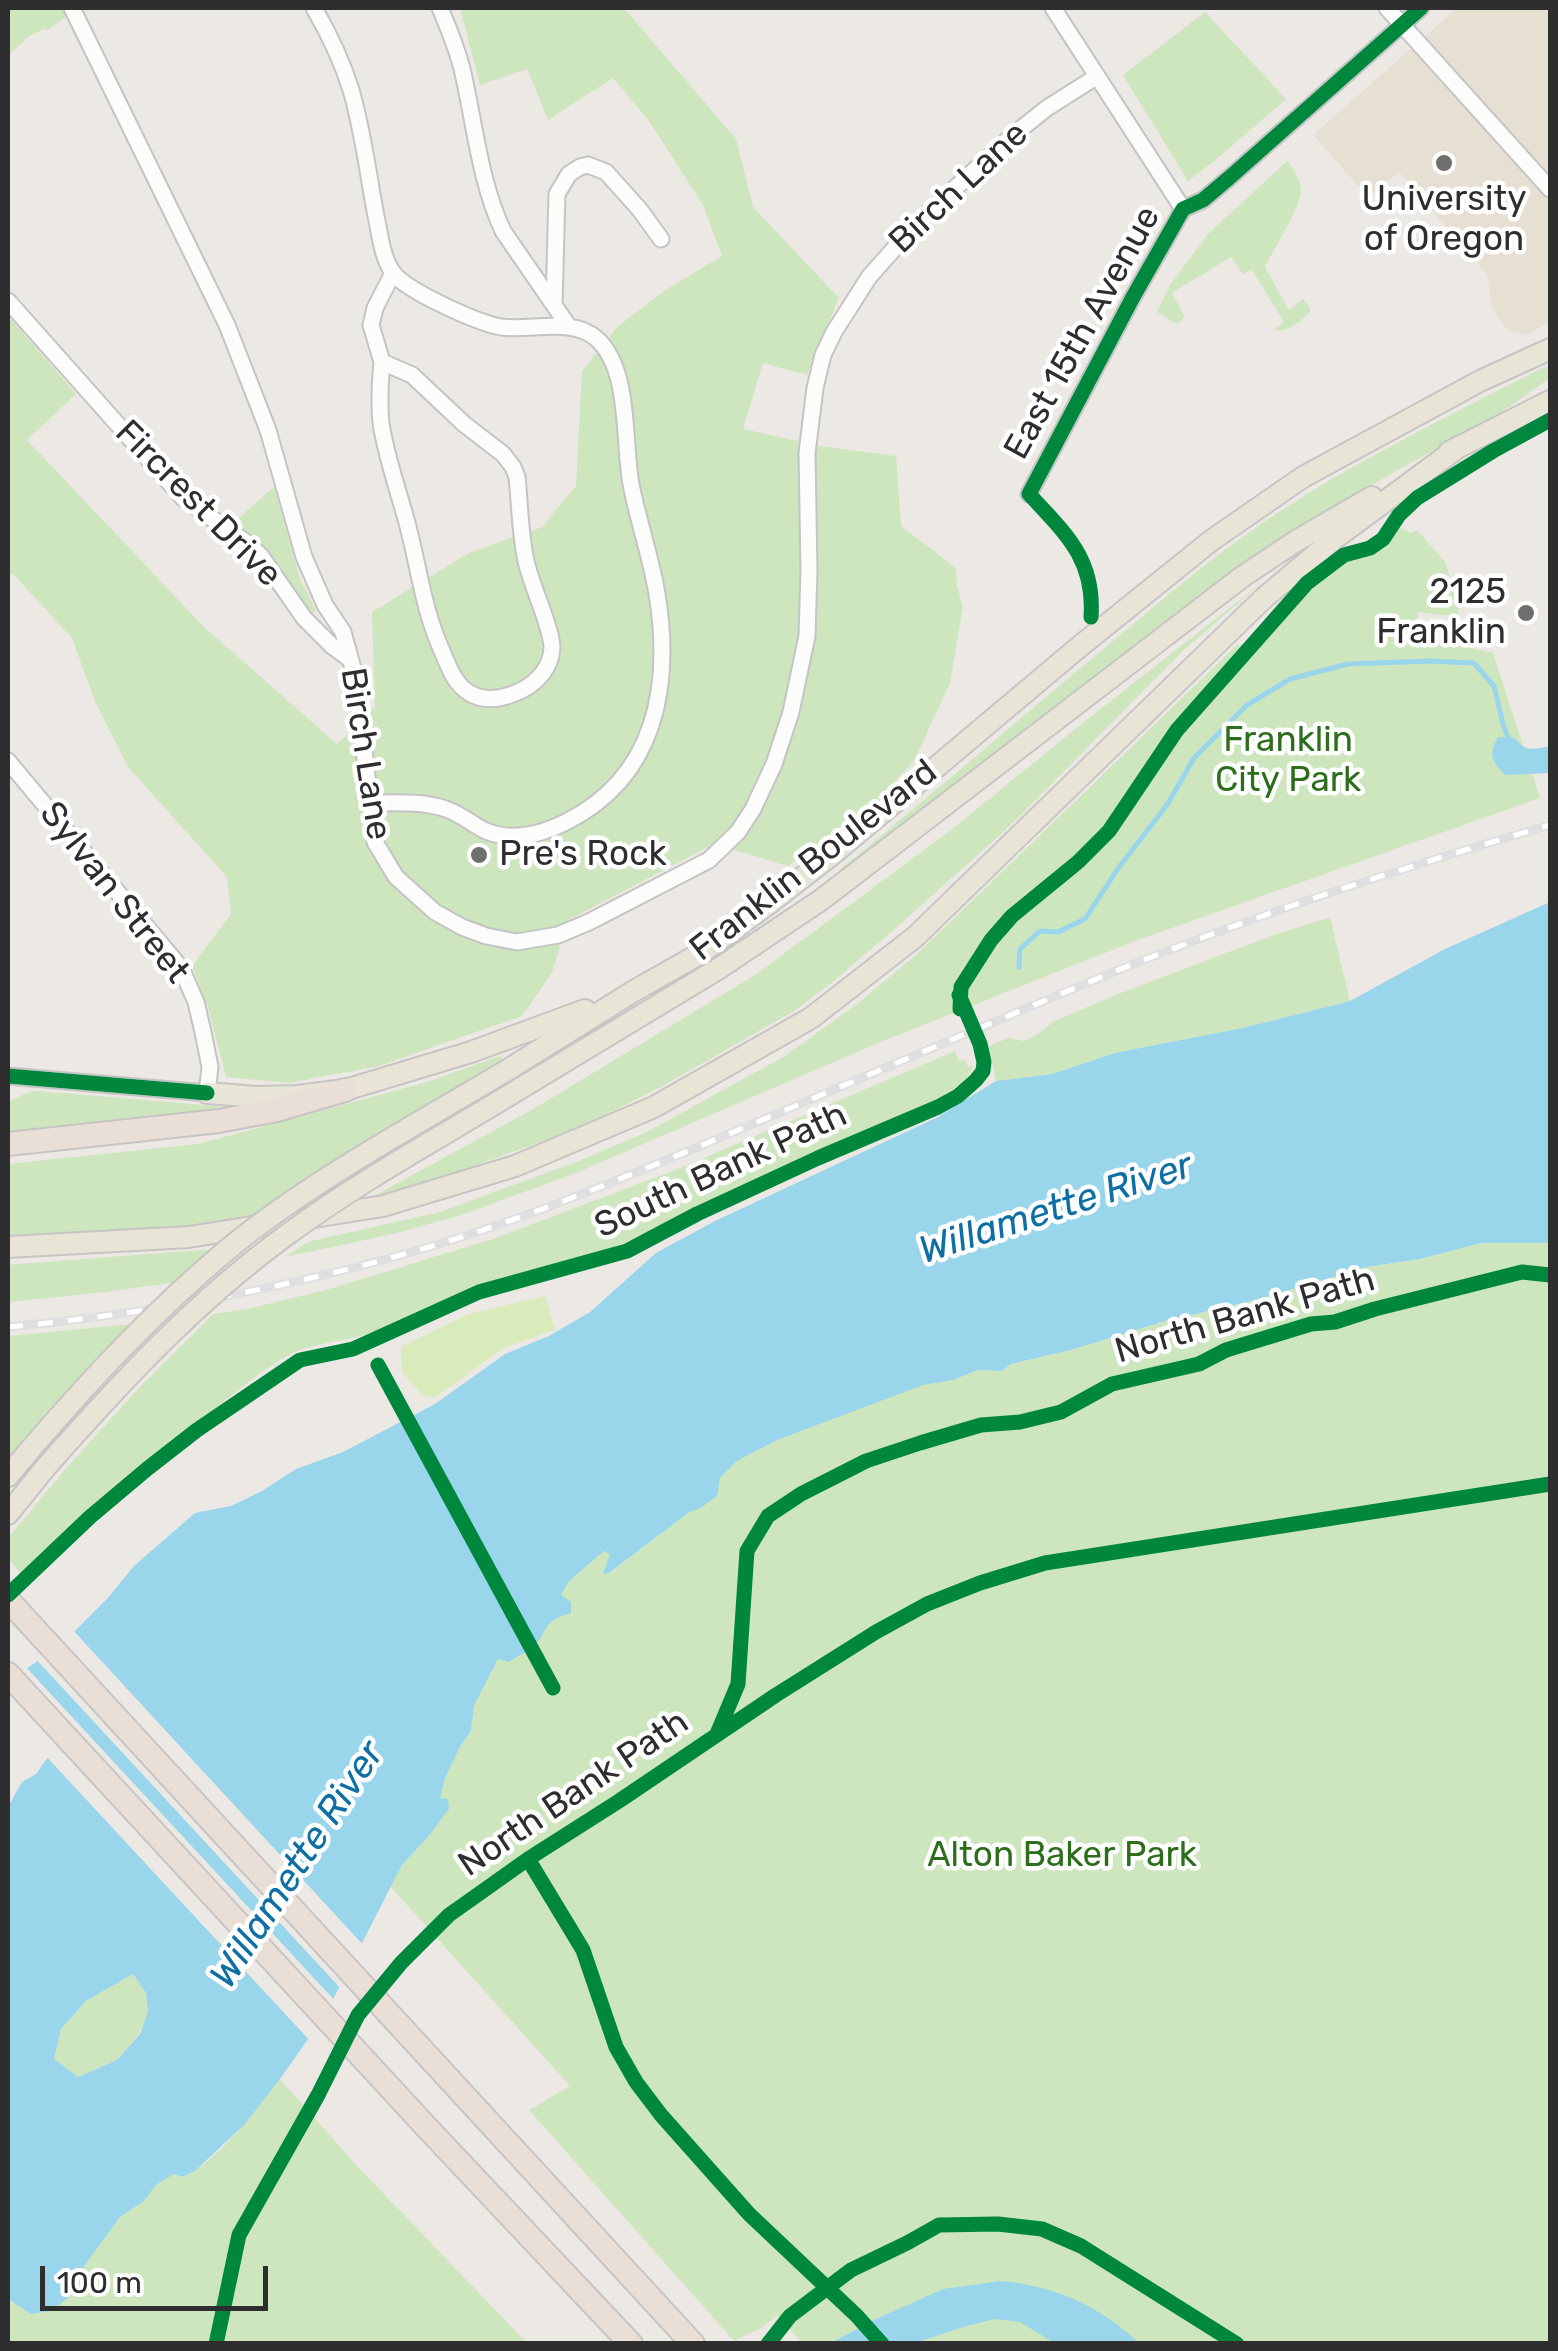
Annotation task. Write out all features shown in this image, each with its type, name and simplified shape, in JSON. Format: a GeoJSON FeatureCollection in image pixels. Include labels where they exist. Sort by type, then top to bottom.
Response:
{"type":"FeatureCollection","features":[{"type":"Feature","properties":{"kind":"highway"},"geometry":{"type":"LineString","coordinates":[[8,1144],[219,1121],[278,1110],[344,1090]]}},
{"type":"Feature","properties":{"kind":"highway"},"geometry":{"type":"LineString","coordinates":[[8,1600],[691,2341]]}},
{"type":"Feature","properties":{"kind":"highway"},"geometry":{"type":"LineString","coordinates":[[8,1674],[631,2344]]}},
{"type":"Feature","properties":{"kind":"main road","name":"Franklin Boulevard"},"geometry":{"type":"LineString","coordinates":[[8,1476],[86,1384],[152,1318],[270,1216],[701,953],[834,854],[1064,659],[1212,540],[1303,477],[1480,381],[1550,349]]}},
{"type":"Feature","properties":{"kind":"main road","name":"Franklin Boulevard"},"geometry":{"type":"LineString","coordinates":[[8,1514],[104,1402],[193,1313],[288,1234],[339,1199],[718,969],[821,900],[1242,577],[1296,541],[1460,446],[1550,401]]}},
{"type":"Feature","properties":{"kind":"main road"},"geometry":{"type":"LineString","coordinates":[[8,1247],[189,1237],[383,1206],[515,1166],[654,1107],[812,1018],[916,937],[1264,598],[1334,539],[1460,446]]}},
{"type":"Feature","properties":{"kind":"main road"},"geometry":{"type":"LineString","coordinates":[[207,1093],[270,1097],[344,1090],[471,1052],[634,991]]}},
{"type":"Feature","properties":{"kind":"street","name":"Birch Lane"},"geometry":{"type":"LineString","coordinates":[[72,8],[232,338],[268,430],[304,557],[325,604],[343,632],[355,676],[376,842],[396,876],[435,912],[462,927],[500,940],[537,940],[589,922],[692,870],[724,848],[738,832],[774,764],[800,674],[807,636],[809,436],[815,388],[834,332],[869,277],[917,223],[1012,136],[1096,76]]}},
{"type":"Feature","properties":{"kind":"street"},"geometry":{"type":"LineString","coordinates":[[314,8],[328,32],[351,91],[381,238],[393,272],[434,299],[487,324],[581,330],[595,338],[614,367],[622,398],[631,482],[656,593],[660,635],[660,681],[655,713],[643,747],[608,796],[566,822],[513,837],[486,831],[450,810],[434,806],[372,803]]}},
{"type":"Feature","properties":{"kind":"street"},"geometry":{"type":"LineString","coordinates":[[440,8],[462,70],[495,214],[568,328]]}},
{"type":"Feature","properties":{"kind":"street"},"geometry":{"type":"LineString","coordinates":[[1053,8],[1183,209]]}},
{"type":"Feature","properties":{"kind":"street"},"geometry":{"type":"LineString","coordinates":[[1387,8],[1550,189]]}},
{"type":"Feature","properties":{"kind":"street","name":"East 15th Avenue"},"geometry":{"type":"LineString","coordinates":[[1029,494],[1183,209],[1204,200],[1230,178],[1420,8]]}},
{"type":"Feature","properties":{"kind":"street"},"geometry":{"type":"LineString","coordinates":[[554,305],[558,194],[568,174],[580,166],[606,172],[661,239]]}},
{"type":"Feature","properties":{"kind":"street"},"geometry":{"type":"LineString","coordinates":[[382,362],[412,375],[503,454],[518,477],[524,556],[552,651],[546,669],[536,680],[506,697],[478,698],[457,682],[424,605],[386,448],[379,396],[382,362],[372,325],[375,308],[393,272]]}},
{"type":"Feature","properties":{"kind":"street","name":"Fircrest Drive"},"geometry":{"type":"LineString","coordinates":[[8,301],[183,498],[262,556],[304,618],[351,660]]}},
{"type":"Feature","properties":{"kind":"street","name":"Sylvan Street"},"geometry":{"type":"LineString","coordinates":[[8,761],[181,968],[196,1002],[203,1032],[210,1068],[207,1093]]}},
{"type":"Feature","properties":{"kind":"street"},"geometry":{"type":"LineString","coordinates":[[8,1076],[207,1093]]}},
{"type":"Feature","properties":{"kind":"street"},"geometry":{"type":"LineString","coordinates":[[8,1090],[28,1078]]}},
{"type":"Feature","properties":{"kind":"shaded area","name":"University of Oregon"},"geometry":{"type":"Polygon","coordinates":[[[1457,8],[1550,8],[1550,322],[1526,335],[1509,331],[1499,320],[1492,308],[1487,274],[1399,172],[1369,198],[1313,135],[1457,8]]]}},
{"type":"Feature","properties":{"kind":"green space"},"geometry":{"type":"Polygon","coordinates":[[[8,8],[77,8],[47,31],[29,36],[8,56],[8,8]]]}},
{"type":"Feature","properties":{"kind":"green space"},"geometry":{"type":"Polygon","coordinates":[[[460,8],[624,8],[736,139],[753,207],[839,298],[807,375],[763,363],[743,429],[820,446],[896,456],[901,526],[956,568],[963,607],[950,683],[914,761],[876,801],[788,866],[714,844],[568,920],[552,973],[522,1016],[379,1066],[289,1083],[226,1077],[208,1007],[192,966],[231,914],[227,877],[128,767],[95,702],[72,638],[8,573],[8,316],[76,394],[27,440],[204,627],[337,744],[375,707],[372,612],[469,553],[542,527],[576,486],[582,371],[617,327],[667,289],[722,256],[703,205],[649,121],[613,78],[548,120],[527,69],[480,85],[460,8]]]}},
{"type":"Feature","properties":{"kind":"green space"},"geometry":{"type":"Polygon","coordinates":[[[1205,12],[1286,99],[1188,181],[1123,75],[1205,12]]]}},
{"type":"Feature","properties":{"kind":"green space"},"geometry":{"type":"Polygon","coordinates":[[[1287,161],[1295,171],[1301,191],[1265,267],[1289,310],[1303,299],[1310,312],[1290,328],[1276,330],[1284,322],[1252,270],[1243,274],[1231,257],[1172,293],[1185,317],[1177,324],[1157,312],[1170,285],[1208,234],[1287,161]]]}},
{"type":"Feature","properties":{"kind":"green space"},"geometry":{"type":"Polygon","coordinates":[[[1550,366],[1550,378],[1492,419],[1337,506],[843,877],[839,870],[1241,538],[1363,462],[1550,366]]]}},
{"type":"Feature","properties":{"kind":"green space"},"geometry":{"type":"Polygon","coordinates":[[[274,487],[300,579],[316,610],[311,615],[266,552],[233,523],[274,487]]]}},
{"type":"Feature","properties":{"kind":"green space","name":"Franklin City Park"},"geometry":{"type":"Polygon","coordinates":[[[1401,528],[1411,533],[1417,530],[1446,563],[1453,591],[1460,590],[1458,617],[1418,612],[1415,636],[1493,653],[1540,798],[1135,941],[878,1043],[576,1173],[461,1215],[285,1257],[307,1242],[440,1212],[576,1162],[645,1133],[785,1056],[916,955],[1237,645],[1261,644],[1323,574],[1347,558],[1376,549],[1401,528]]]}},
{"type":"Feature","properties":{"kind":"green space"},"geometry":{"type":"Polygon","coordinates":[[[1265,580],[1183,651],[1011,825],[896,928],[794,1011],[661,1087],[574,1130],[411,1188],[372,1197],[535,1108],[755,975],[946,834],[1265,580]]]}},
{"type":"Feature","properties":{"kind":"green space"},"geometry":{"type":"Polygon","coordinates":[[[1330,917],[1350,1001],[1116,1053],[1052,1074],[996,1081],[989,1046],[1008,1038],[1024,1041],[1054,1021],[1118,994],[1330,917]]]}},
{"type":"Feature","properties":{"kind":"green space"},"geometry":{"type":"Polygon","coordinates":[[[955,1051],[959,1061],[965,1060],[968,1067],[973,1065],[966,1078],[900,1119],[599,1253],[484,1285],[377,1331],[291,1354],[250,1381],[162,1451],[21,1574],[8,1558],[8,1538],[68,1466],[213,1314],[326,1290],[493,1239],[678,1169],[955,1051]]]}},
{"type":"Feature","properties":{"kind":"green space"},"geometry":{"type":"Polygon","coordinates":[[[500,1056],[505,1065],[248,1223],[8,1238],[8,1164],[198,1144],[427,1082],[500,1056]]]}},
{"type":"Feature","properties":{"kind":"green space"},"geometry":{"type":"Polygon","coordinates":[[[38,1091],[216,1106],[220,1110],[35,1132],[8,1131],[8,1102],[38,1091]]]}},
{"type":"Feature","properties":{"kind":"green space","name":"Alton Baker Park"},"geometry":{"type":"Polygon","coordinates":[[[1481,1243],[1550,1243],[1550,2343],[803,2344],[777,2315],[763,2327],[734,2341],[529,2110],[570,2086],[390,1886],[402,1865],[427,1838],[445,1778],[471,1731],[474,1706],[498,1659],[518,1654],[543,1635],[569,1581],[604,1551],[611,1554],[605,1567],[610,1573],[688,1512],[702,1507],[736,1461],[777,1440],[923,1384],[953,1380],[978,1370],[1002,1371],[1011,1364],[1366,1267],[1420,1259],[1481,1243]]]}},
{"type":"Feature","properties":{"kind":"green space"},"geometry":{"type":"Polygon","coordinates":[[[212,1249],[177,1282],[8,1302],[8,1265],[212,1249]]]}},
{"type":"Feature","properties":{"kind":"green space"},"geometry":{"type":"Polygon","coordinates":[[[545,1296],[555,1329],[502,1349],[436,1397],[423,1396],[402,1372],[401,1347],[469,1314],[545,1296]]]}},
{"type":"Feature","properties":{"kind":"green space"},"geometry":{"type":"Polygon","coordinates":[[[133,1324],[8,1463],[8,1336],[133,1324]]]}},
{"type":"Feature","properties":{"kind":"green space"},"geometry":{"type":"Polygon","coordinates":[[[133,1974],[146,1993],[148,2011],[139,2034],[117,2060],[78,2077],[53,2059],[61,2029],[86,2001],[133,1974]]]}},
{"type":"Feature","properties":{"kind":"green space"},"geometry":{"type":"Polygon","coordinates":[[[280,2079],[359,2168],[527,2343],[8,2343],[8,2299],[12,2303],[73,2294],[84,2265],[120,2217],[144,2201],[156,2185],[174,2174],[183,2177],[210,2159],[236,2134],[280,2079]]]}},
{"type":"Feature","properties":{"kind":"water"},"geometry":{"type":"Polygon","coordinates":[[[1498,737],[1515,738],[1531,749],[1550,746],[1550,773],[1505,775],[1493,758],[1498,737]]]}},
{"type":"Feature","properties":{"kind":"water","name":"Willamette River"},"geometry":{"type":"Polygon","coordinates":[[[1550,902],[1550,1243],[1481,1243],[1420,1259],[1366,1267],[1011,1364],[1002,1371],[978,1370],[953,1380],[923,1385],[777,1440],[737,1461],[720,1478],[717,1496],[603,1574],[610,1554],[604,1551],[569,1581],[561,1595],[571,1602],[571,1613],[553,1620],[525,1653],[509,1662],[498,1659],[474,1706],[471,1731],[445,1778],[440,1798],[448,1799],[449,1809],[402,1865],[325,2015],[244,2125],[195,2171],[182,2177],[174,2174],[156,2185],[144,2201],[120,2217],[85,2265],[73,2294],[51,2311],[31,2314],[8,2299],[8,1807],[22,1782],[36,1774],[55,1747],[50,1723],[19,1674],[63,1643],[134,1566],[195,1513],[231,1506],[296,1469],[343,1452],[435,1404],[505,1354],[549,1336],[590,1312],[656,1253],[715,1221],[936,1118],[996,1081],[1052,1074],[1115,1053],[1242,1028],[1350,1001],[1445,949],[1550,902]],[[133,1974],[86,2001],[61,2029],[54,2059],[78,2077],[117,2060],[140,2034],[148,2011],[146,1993],[133,1974]]]}},
{"type":"Feature","properties":{"kind":"water"},"geometry":{"type":"Polygon","coordinates":[[[1001,2281],[1076,2300],[1109,2318],[1139,2343],[1054,2343],[1020,2322],[995,2319],[915,2343],[830,2343],[943,2289],[1001,2281]]]}},
{"type":"Feature","properties":{"kind":"pier"},"geometry":{"type":"Polygon","coordinates":[[[409,1412],[454,1489],[537,1649],[531,1656],[401,1416],[409,1412]]]}},
{"type":"Feature","properties":{"kind":"pier"},"geometry":{"type":"Polygon","coordinates":[[[71,1628],[365,1947],[343,1991],[34,1657],[71,1628]]]}},
{"type":"Feature","properties":{"kind":"pier"},"geometry":{"type":"Polygon","coordinates":[[[23,1664],[337,2003],[312,2043],[44,1754],[50,1746],[45,1725],[24,1698],[8,1706],[8,1672],[23,1664]]]}},
{"type":"Feature","properties":{"kind":"waterway"},"geometry":{"type":"LineString","coordinates":[[1019,967],[1020,949],[1040,931],[1058,932],[1085,919],[1167,805],[1194,758],[1247,705],[1290,679],[1348,664],[1474,663],[1494,686],[1510,741]]}},
{"type":"Feature","properties":{"kind":"railway"},"geometry":{"type":"LineString","coordinates":[[8,1327],[120,1314],[230,1295],[395,1257],[484,1230],[656,1164],[1169,950],[1332,892],[1550,825]]}},
{"type":"Feature","properties":{"kind":"cycle path"},"geometry":{"type":"LineString","coordinates":[[1091,617],[1083,563],[1066,535],[1029,494],[1133,297],[1183,209],[1203,200],[1421,8]]}},
{"type":"Feature","properties":{"kind":"cycle path"},"geometry":{"type":"LineString","coordinates":[[960,1009],[961,987],[991,940],[1012,916],[1109,831],[1177,730],[1307,583],[1344,555],[1370,548],[1383,539],[1399,515],[1417,498],[1550,420]]}},
{"type":"Feature","properties":{"kind":"cycle path","name":"South Bank Path"},"geometry":{"type":"LineString","coordinates":[[8,1595],[147,1469],[300,1360],[353,1349],[479,1292],[627,1251],[697,1214],[958,1096],[983,1071],[984,1062],[959,995]]}},
{"type":"Feature","properties":{"kind":"cycle path"},"geometry":{"type":"LineString","coordinates":[[8,1076],[207,1093]]}},
{"type":"Feature","properties":{"kind":"cycle path","name":"North Bank Path"},"geometry":{"type":"LineString","coordinates":[[717,1734],[738,1684],[747,1551],[768,1516],[801,1494],[866,1461],[981,1425],[1020,1422],[1061,1412],[1112,1384],[1199,1364],[1226,1350],[1311,1324],[1335,1322],[1522,1272],[1550,1275]]}},
{"type":"Feature","properties":{"kind":"cycle path"},"geometry":{"type":"LineString","coordinates":[[378,1365],[553,1688]]}},
{"type":"Feature","properties":{"kind":"cycle path","name":"North Bank Path"},"geometry":{"type":"LineString","coordinates":[[216,2344],[239,2235],[358,2015],[401,1963],[449,1915],[776,1695],[927,1604],[1045,1563],[1550,1484]]}},
{"type":"Feature","properties":{"kind":"cycle path","name":"North Bank Path"},"geometry":{"type":"LineString","coordinates":[[528,1859],[583,1950],[616,2047],[636,2082],[749,2214],[882,2344]]}},
{"type":"Feature","properties":{"kind":"cycle path"},"geometry":{"type":"LineString","coordinates":[[768,2344],[790,2316],[851,2270],[939,2225],[998,2224],[1042,2229],[1081,2246],[1237,2344]]}},
{"type":"Feature","properties":{"kind":"place","name":"University of Oregon"},"geometry":{"type":"Point","coordinates":[1444,163]}},
{"type":"Feature","properties":{"kind":"place","name":"2125 Franklin"},"geometry":{"type":"Point","coordinates":[1526,613]}},
{"type":"Feature","properties":{"kind":"place","name":"Pre's Rock"},"geometry":{"type":"Point","coordinates":[479,855]}}]}
